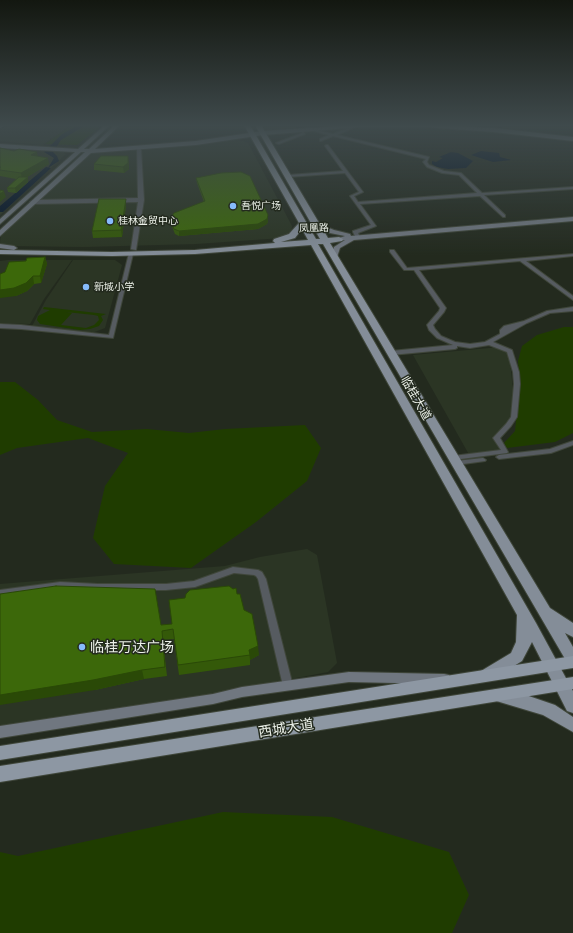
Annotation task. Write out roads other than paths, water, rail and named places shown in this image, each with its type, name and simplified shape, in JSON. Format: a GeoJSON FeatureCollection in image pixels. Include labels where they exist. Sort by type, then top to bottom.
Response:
{"type":"FeatureCollection","features":[{"type":"Feature","properties":{"kind":"highway","name":"西城大道"},"geometry":{"type":"LineString","coordinates":[[0,753],[573,661]]}},
{"type":"Feature","properties":{"kind":"highway","name":"西城大道"},"geometry":{"type":"LineString","coordinates":[[0,774],[567,683]]}},
{"type":"Feature","properties":{"kind":"main road"},"geometry":{"type":"LineString","coordinates":[[0,222],[59,169]]}},
{"type":"Feature","properties":{"kind":"main road"},"geometry":{"type":"LineString","coordinates":[[0,234],[71,169]]}},
{"type":"Feature","properties":{"kind":"main road","name":"临桂大道"},"geometry":{"type":"LineString","coordinates":[[275,169],[311,241],[523,613],[551,665],[567,683],[573,706]]}},
{"type":"Feature","properties":{"kind":"main road","name":"临桂大道"},"geometry":{"type":"LineString","coordinates":[[283,169],[573,661]]}},
{"type":"Feature","properties":{"kind":"main road"},"geometry":{"type":"LineString","coordinates":[[339,239],[573,219]]}},
{"type":"Feature","properties":{"kind":"main road"},"geometry":{"type":"LineString","coordinates":[[276,243],[292,236],[302,224]]}},
{"type":"Feature","properties":{"kind":"main road"},"geometry":{"type":"LineString","coordinates":[[315,224],[332,232],[358,237]]}},
{"type":"Feature","properties":{"kind":"main road"},"geometry":{"type":"LineString","coordinates":[[334,257],[337,247],[358,237]]}},
{"type":"Feature","properties":{"kind":"main road","name":"凤凰路"},"geometry":{"type":"LineString","coordinates":[[0,247],[12,250],[195,252],[276,243],[339,239]]}},
{"type":"Feature","properties":{"kind":"main road"},"geometry":{"type":"LineString","coordinates":[[276,243],[302,249],[321,258]]}},
{"type":"Feature","properties":{"kind":"main road","name":"凤凰路"},"geometry":{"type":"LineString","coordinates":[[0,253],[12,250]]}},
{"type":"Feature","properties":{"kind":"main road"},"geometry":{"type":"LineString","coordinates":[[543,609],[573,631]]}},
{"type":"Feature","properties":{"kind":"main road"},"geometry":{"type":"LineString","coordinates":[[486,676],[517,657],[524,642],[523,613]]}},
{"type":"Feature","properties":{"kind":"main road"},"geometry":{"type":"LineString","coordinates":[[0,732],[213,699],[242,692],[349,677],[464,679]]}},
{"type":"Feature","properties":{"kind":"main road"},"geometry":{"type":"LineString","coordinates":[[494,694],[523,701],[549,710],[573,725]]}},
{"type":"Feature","properties":{"kind":"street"},"geometry":{"type":"LineString","coordinates":[[0,326],[111,337],[131,251],[139,200],[138,169]]}},
{"type":"Feature","properties":{"kind":"street"},"geometry":{"type":"LineString","coordinates":[[343,169],[361,192],[352,196],[374,226],[355,232],[358,237]]}},
{"type":"Feature","properties":{"kind":"street"},"geometry":{"type":"LineString","coordinates":[[434,169],[439,171],[460,174],[503,216]]}},
{"type":"Feature","properties":{"kind":"street"},"geometry":{"type":"LineString","coordinates":[[288,176],[346,172]]}},
{"type":"Feature","properties":{"kind":"street"},"geometry":{"type":"LineString","coordinates":[[358,203],[573,188]]}},
{"type":"Feature","properties":{"kind":"street"},"geometry":{"type":"LineString","coordinates":[[34,202],[139,200]]}},
{"type":"Feature","properties":{"kind":"street"},"geometry":{"type":"LineString","coordinates":[[392,251],[406,269],[573,255]]}},
{"type":"Feature","properties":{"kind":"street"},"geometry":{"type":"LineString","coordinates":[[522,260],[572,297]]}},
{"type":"Feature","properties":{"kind":"street"},"geometry":{"type":"LineString","coordinates":[[416,269],[443,308],[430,325],[434,334],[445,341],[454,344],[470,346],[488,343],[525,322],[549,312],[573,309]]}},
{"type":"Feature","properties":{"kind":"street"},"geometry":{"type":"LineString","coordinates":[[455,461],[505,452],[496,438],[509,425],[514,417],[517,384],[516,372],[510,351],[488,343]]}},
{"type":"Feature","properties":{"kind":"street"},"geometry":{"type":"LineString","coordinates":[[391,353],[455,347]]}},
{"type":"Feature","properties":{"kind":"street"},"geometry":{"type":"LineString","coordinates":[[455,461],[551,451],[573,443]]}},
{"type":"Feature","properties":{"kind":"street"},"geometry":{"type":"LineString","coordinates":[[0,593],[60,585],[98,587],[166,587],[195,584],[233,570],[254,572],[259,574],[262,579],[288,686]]}},
{"type":"Feature","properties":{"kind":"waterway"},"geometry":{"type":"LineString","coordinates":[[0,210],[47,169]]}},
{"type":"Feature","properties":{"kind":"place","name":"吾悦广场"},"geometry":{"type":"Point","coordinates":[233,206]}},
{"type":"Feature","properties":{"kind":"place","name":"桂林金贸中心"},"geometry":{"type":"Point","coordinates":[110,221]}},
{"type":"Feature","properties":{"kind":"place","name":"新城小学"},"geometry":{"type":"Point","coordinates":[86,287]}},
{"type":"Feature","properties":{"kind":"place","name":"临桂万达广场"},"geometry":{"type":"Point","coordinates":[82,647]}}]}
